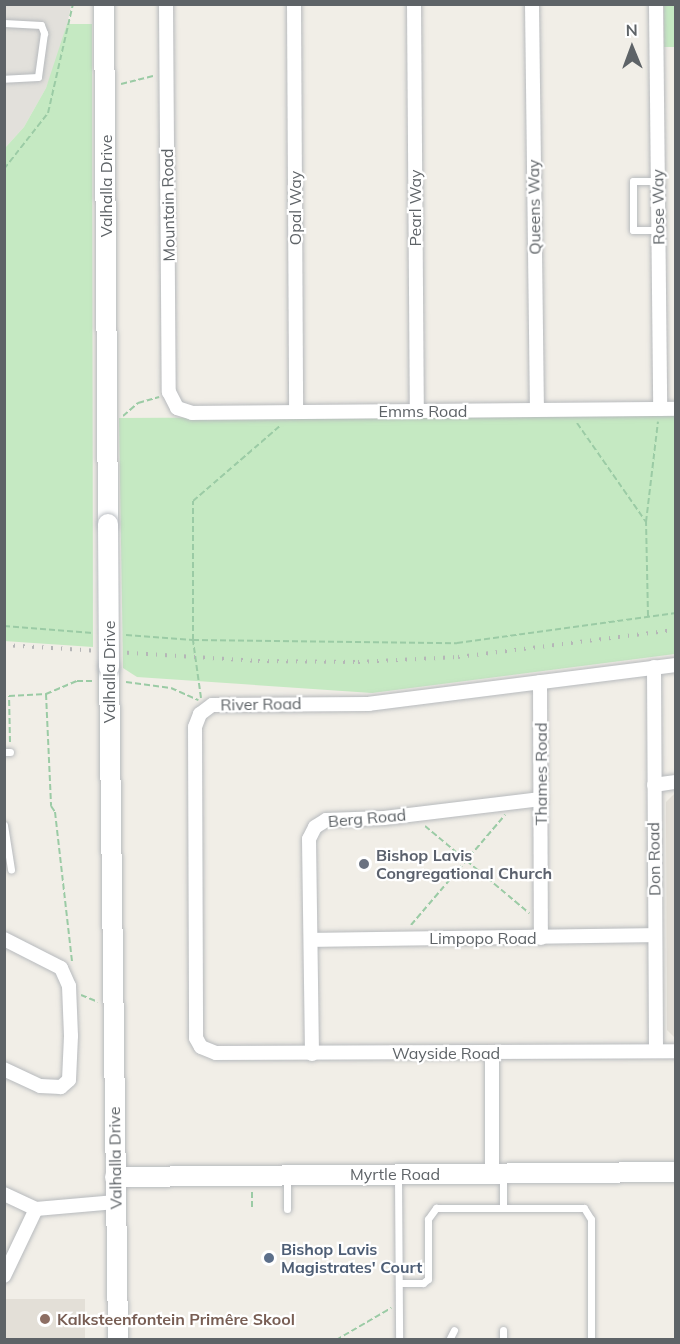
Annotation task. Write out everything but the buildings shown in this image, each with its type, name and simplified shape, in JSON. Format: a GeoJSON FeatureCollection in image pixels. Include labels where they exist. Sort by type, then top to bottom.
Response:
{"type":"FeatureCollection","features":[{"type":"Feature","properties":{"kind":"main road","name":"Valhalla Drive"},"geometry":{"type":"LineString","coordinates":[[105,4],[108,676],[118,1340]]}},
{"type":"Feature","properties":{"kind":"main road","name":"Myrtle Road"},"geometry":{"type":"LineString","coordinates":[[115,1177],[675,1172]]}},
{"type":"Feature","properties":{"kind":"street","name":"Mountain Road"},"geometry":{"type":"LineString","coordinates":[[166,4],[172,400]]}},
{"type":"Feature","properties":{"kind":"street","name":"Opal Way"},"geometry":{"type":"LineString","coordinates":[[294,4],[296,412]]}},
{"type":"Feature","properties":{"kind":"street","name":"Pearl Way"},"geometry":{"type":"LineString","coordinates":[[414,4],[417,411]]}},
{"type":"Feature","properties":{"kind":"street","name":"Queens Way"},"geometry":{"type":"LineString","coordinates":[[532,4],[537,410]]}},
{"type":"Feature","properties":{"kind":"street","name":"Rose Way"},"geometry":{"type":"LineString","coordinates":[[656,4],[660,409]]}},
{"type":"Feature","properties":{"kind":"street","name":"Emms Road"},"geometry":{"type":"LineString","coordinates":[[172,400],[192,413],[675,409]]}},
{"type":"Feature","properties":{"kind":"street","name":"River Road"},"geometry":{"type":"LineString","coordinates":[[216,1053],[201,1047],[196,1038],[195,727],[203,710],[218,704],[369,704],[675,665]]}},
{"type":"Feature","properties":{"kind":"street","name":"Don Road"},"geometry":{"type":"LineString","coordinates":[[654,668],[656,1052]]}},
{"type":"Feature","properties":{"kind":"street","name":"Thames Road"},"geometry":{"type":"LineString","coordinates":[[540,682],[542,938]]}},
{"type":"Feature","properties":{"kind":"street"},"geometry":{"type":"LineString","coordinates":[[654,785],[675,782]]}},
{"type":"Feature","properties":{"kind":"street","name":"Berg Road"},"geometry":{"type":"LineString","coordinates":[[312,1054],[309,839],[315,827],[327,820],[416,814],[541,799]]}},
{"type":"Feature","properties":{"kind":"street","name":"Limpopo Road"},"geometry":{"type":"LineString","coordinates":[[312,940],[655,935]]}},
{"type":"Feature","properties":{"kind":"street"},"geometry":{"type":"LineString","coordinates":[[4,939],[55,962],[67,981],[70,1072],[66,1084],[56,1088],[40,1086],[4,1069]]}},
{"type":"Feature","properties":{"kind":"street","name":"Wayside Road"},"geometry":{"type":"LineString","coordinates":[[216,1053],[675,1051]]}},
{"type":"Feature","properties":{"kind":"street"},"geometry":{"type":"LineString","coordinates":[[492,1053],[497,1173]]}},
{"type":"Feature","properties":{"kind":"street"},"geometry":{"type":"LineString","coordinates":[[4,1194],[36,1209],[116,1202]]}},
{"type":"Feature","properties":{"kind":"street"},"geometry":{"type":"LineString","coordinates":[[4,1276],[36,1209]]}},
{"type":"Feature","properties":{"kind":"lane"},"geometry":{"type":"LineString","coordinates":[[4,23],[40,25],[44,33],[38,77],[4,80]]}},
{"type":"Feature","properties":{"kind":"lane"},"geometry":{"type":"LineString","coordinates":[[658,181],[633,181],[633,230],[658,230]]}},
{"type":"Feature","properties":{"kind":"lane"},"geometry":{"type":"LineString","coordinates":[[4,825],[11,869]]}},
{"type":"Feature","properties":{"kind":"lane"},"geometry":{"type":"LineString","coordinates":[[497,1173],[503,1207]]}},
{"type":"Feature","properties":{"kind":"lane"},"geometry":{"type":"LineString","coordinates":[[398,1174],[399,1340]]}},
{"type":"Feature","properties":{"kind":"lane"},"geometry":{"type":"LineString","coordinates":[[287,1175],[287,1209]]}},
{"type":"Feature","properties":{"kind":"lane"},"geometry":{"type":"LineString","coordinates":[[399,1283],[423,1283],[428,1280],[428,1219],[433,1210],[578,1207],[589,1213],[591,1340]]}},
{"type":"Feature","properties":{"kind":"lane"},"geometry":{"type":"LineString","coordinates":[[449,1340],[454,1330]]}},
{"type":"Feature","properties":{"kind":"lane"},"geometry":{"type":"LineString","coordinates":[[503,1330],[503,1340]]}},
{"type":"Feature","properties":{"kind":"path"},"geometry":{"type":"LineString","coordinates":[[4,169],[48,113],[73,4]]}},
{"type":"Feature","properties":{"kind":"path"},"geometry":{"type":"LineString","coordinates":[[116,83],[135,83],[167,73]]}},
{"type":"Feature","properties":{"kind":"path"},"geometry":{"type":"LineString","coordinates":[[117,418],[138,403],[172,400]]}},
{"type":"Feature","properties":{"kind":"path"},"geometry":{"type":"LineString","coordinates":[[648,616],[646,522],[660,409]]}},
{"type":"Feature","properties":{"kind":"path"},"geometry":{"type":"LineString","coordinates":[[568,410],[646,522]]}},
{"type":"Feature","properties":{"kind":"path"},"geometry":{"type":"LineString","coordinates":[[7,752],[9,696],[46,694],[77,681],[108,676],[171,688],[201,701],[193,640],[193,501],[296,412]]}},
{"type":"Feature","properties":{"kind":"path"},"geometry":{"type":"LineString","coordinates":[[122,635],[193,640],[457,643],[675,613]]}},
{"type":"Feature","properties":{"kind":"path"},"geometry":{"type":"LineString","coordinates":[[4,626],[99,633]]}},
{"type":"Feature","properties":{"kind":"path"},"geometry":{"type":"LineString","coordinates":[[46,694],[51,806],[56,812],[72,954],[67,981],[100,1003]]}},
{"type":"Feature","properties":{"kind":"path"},"geometry":{"type":"LineString","coordinates":[[406,939],[408,929],[514,802]]}},
{"type":"Feature","properties":{"kind":"path"},"geometry":{"type":"LineString","coordinates":[[416,814],[467,861],[541,920]]}},
{"type":"Feature","properties":{"kind":"path"},"geometry":{"type":"LineString","coordinates":[[336,1340],[385,1310],[399,1306]]}},
{"type":"Feature","properties":{"kind":"shaded area"},"geometry":{"type":"Polygon","coordinates":[[[5,5],[71,5],[63,46],[46,88],[24,127],[5,148],[5,5]]]}},
{"type":"Feature","properties":{"kind":"shaded area"},"geometry":{"type":"Polygon","coordinates":[[[675,793],[675,1038],[667,1030],[666,802],[675,793]]]}},
{"type":"Feature","properties":{"kind":"shaded area","name":"Kalksteenfontein Primêre Skool"},"geometry":{"type":"Polygon","coordinates":[[[5,1299],[85,1299],[85,1339],[5,1339],[5,1299]]]}},
{"type":"Feature","properties":{"kind":"green space"},"geometry":{"type":"Polygon","coordinates":[[[664,5],[675,5],[675,47],[664,47],[664,5]]]}},
{"type":"Feature","properties":{"kind":"green space"},"geometry":{"type":"Polygon","coordinates":[[[67,24],[92,24],[93,647],[4,641],[5,148],[24,127],[46,88],[67,24]]]}},
{"type":"Feature","properties":{"kind":"green space"},"geometry":{"type":"Polygon","coordinates":[[[675,415],[675,654],[372,693],[137,677],[123,668],[119,418],[675,415]]]}},
{"type":"Feature","properties":{"kind":"railway"},"geometry":{"type":"LineString","coordinates":[[4,645],[258,661],[358,662],[458,657],[676,630]]}},
{"type":"Feature","properties":{"kind":"place","name":"Bishop Lavis Congregational Church"},"geometry":{"type":"Point","coordinates":[364,864]}},
{"type":"Feature","properties":{"kind":"place","name":"Bishop Lavis Magistrates' Court"},"geometry":{"type":"Point","coordinates":[269,1258]}},
{"type":"Feature","properties":{"kind":"place","name":"Kalksteenfontein Primêre Skool"},"geometry":{"type":"Point","coordinates":[45,1319]}}]}
